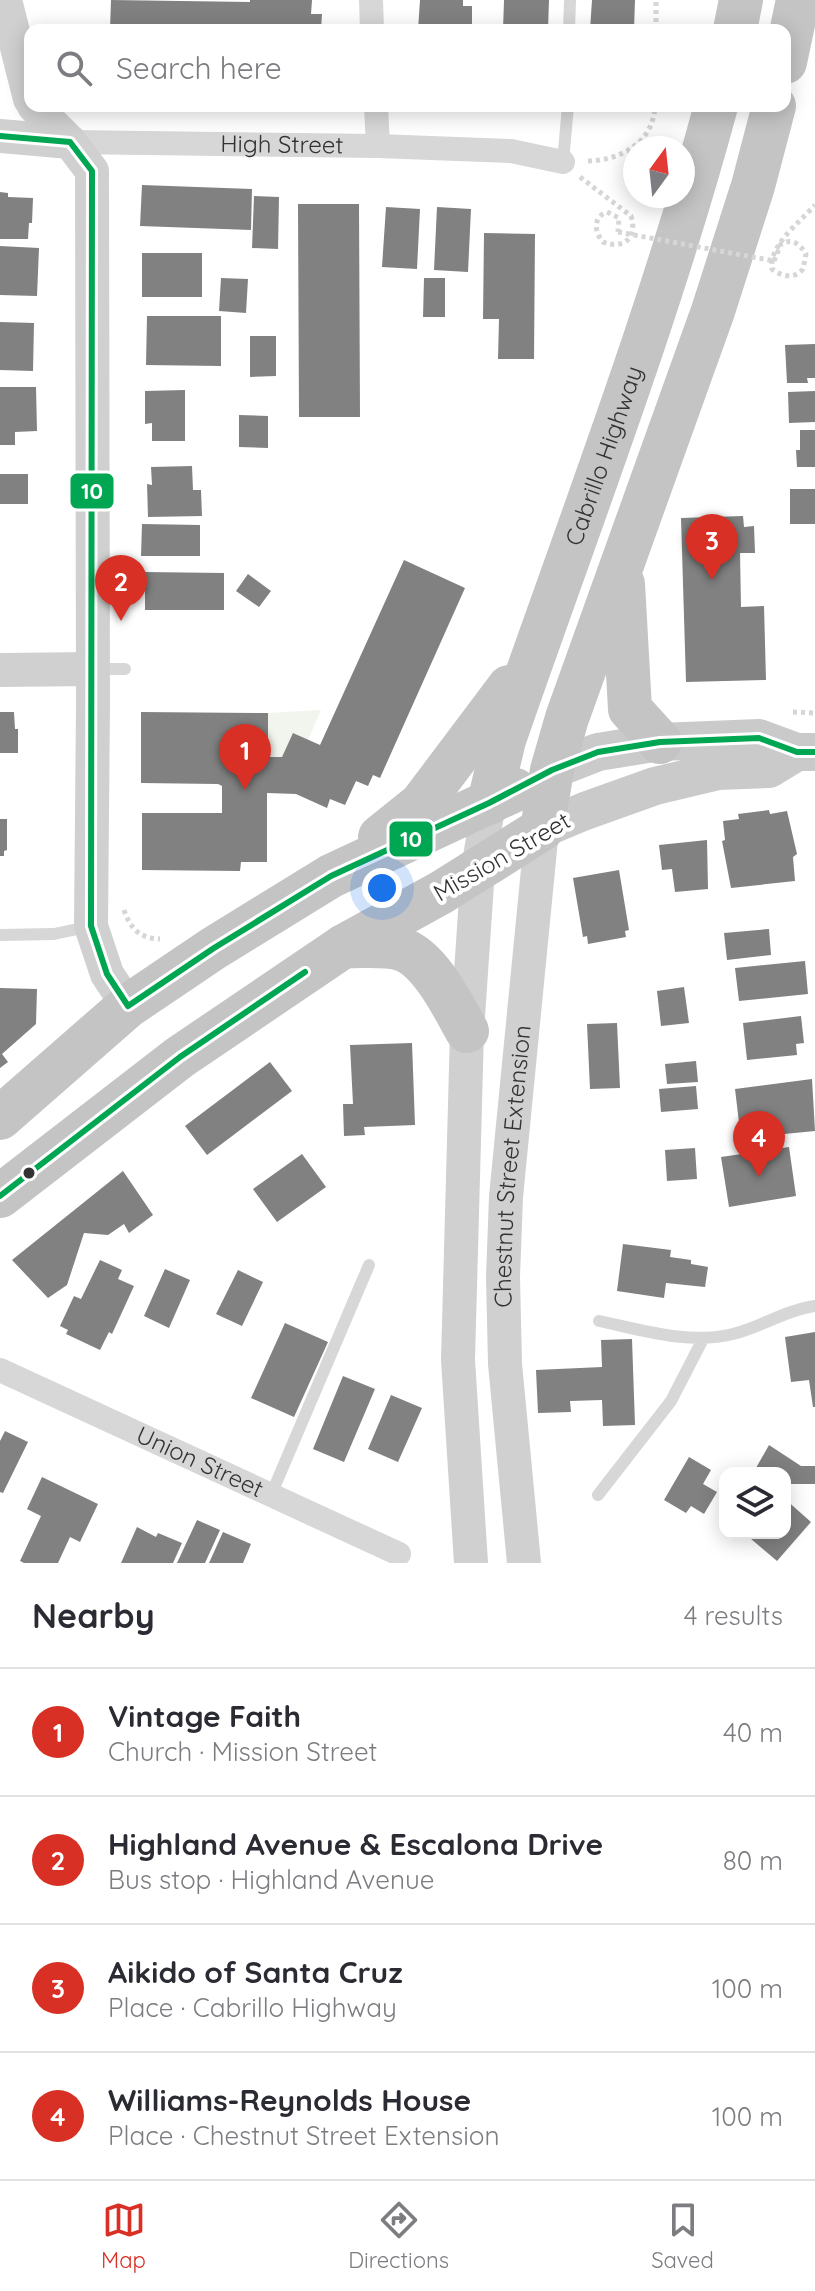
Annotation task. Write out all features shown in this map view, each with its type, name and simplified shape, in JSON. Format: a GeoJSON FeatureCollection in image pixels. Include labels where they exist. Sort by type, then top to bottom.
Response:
{"type":"FeatureCollection","features":[{"type":"Feature","properties":{"kind":"highway"},"geometry":{"type":"LineString","coordinates":[[736,24],[741,0]]}},
{"type":"Feature","properties":{"kind":"highway"},"geometry":{"type":"LineString","coordinates":[[791,33],[798,0]]}},
{"type":"Feature","properties":{"kind":"highway","name":"Cabrillo Highway"},"geometry":{"type":"LineString","coordinates":[[489,803],[504,740],[649,329],[714,112]]}},
{"type":"Feature","properties":{"kind":"highway"},"geometry":{"type":"LineString","coordinates":[[552,770],[567,718],[713,311],[753,186],[772,112]]}},
{"type":"Feature","properties":{"kind":"highway"},"geometry":{"type":"LineString","coordinates":[[622,562],[630,709],[660,742]]}},
{"type":"Feature","properties":{"kind":"highway"},"geometry":{"type":"LineString","coordinates":[[331,876],[421,804],[534,654]]}},
{"type":"Feature","properties":{"kind":"highway","name":"Mission Street"},"geometry":{"type":"LineString","coordinates":[[0,1118],[128,1006],[214,948],[331,876],[489,803],[552,770]]}},
{"type":"Feature","properties":{"kind":"highway","name":"Chestnut Street Extension"},"geometry":{"type":"LineString","coordinates":[[542,829],[552,770]]}},
{"type":"Feature","properties":{"kind":"highway","name":"Mission Street"},"geometry":{"type":"LineString","coordinates":[[0,1196],[180,1057],[344,946],[542,829]]}},
{"type":"Feature","properties":{"kind":"highway"},"geometry":{"type":"LineString","coordinates":[[344,946],[400,948],[414,956],[441,984],[467,1031]]}},
{"type":"Feature","properties":{"kind":"main road"},"geometry":{"type":"LineString","coordinates":[[5,0],[24,75]]}},
{"type":"Feature","properties":{"kind":"main road"},"geometry":{"type":"LineString","coordinates":[[40,112],[70,142],[92,171],[109,669],[91,926],[107,974],[128,1006]]}},
{"type":"Feature","properties":{"kind":"main road","name":"High Street"},"geometry":{"type":"LineString","coordinates":[[0,136],[70,142]]}},
{"type":"Feature","properties":{"kind":"main road"},"geometry":{"type":"LineString","coordinates":[[0,670],[109,669]]}},
{"type":"Feature","properties":{"kind":"main road","name":"Mission Street"},"geometry":{"type":"LineString","coordinates":[[552,770],[598,752],[660,742],[759,738],[806,752]]}},
{"type":"Feature","properties":{"kind":"main road","name":"Mission Street"},"geometry":{"type":"LineString","coordinates":[[542,829],[655,786],[718,771],[769,769],[806,752]]}},
{"type":"Feature","properties":{"kind":"main road","name":"Chestnut Street Extension"},"geometry":{"type":"LineString","coordinates":[[471,1563],[458,1360],[467,1031],[478,869],[489,803]]}},
{"type":"Feature","properties":{"kind":"main road","name":"Chestnut Street Extension"},"geometry":{"type":"LineString","coordinates":[[524,1563],[505,1364],[503,1277],[506,1197],[542,829]]}},
{"type":"Feature","properties":{"kind":"street"},"geometry":{"type":"LineString","coordinates":[[371,0],[372,24]]}},
{"type":"Feature","properties":{"kind":"street"},"geometry":{"type":"LineString","coordinates":[[376,112],[378,146]]}},
{"type":"Feature","properties":{"kind":"street","name":"High Street"},"geometry":{"type":"LineString","coordinates":[[70,142],[511,151],[563,162]]}},
{"type":"Feature","properties":{"kind":"street","name":"Union Street"},"geometry":{"type":"LineString","coordinates":[[0,1370],[271,1495],[385,1555]]}},
{"type":"Feature","properties":{"kind":"lane"},"geometry":{"type":"LineString","coordinates":[[569,24],[570,0]]}},
{"type":"Feature","properties":{"kind":"lane"},"geometry":{"type":"LineString","coordinates":[[563,162],[567,112]]}},
{"type":"Feature","properties":{"kind":"lane"},"geometry":{"type":"LineString","coordinates":[[0,935],[54,934],[91,926]]}},
{"type":"Feature","properties":{"kind":"lane"},"geometry":{"type":"LineString","coordinates":[[271,1495],[369,1265]]}},
{"type":"Feature","properties":{"kind":"lane"},"geometry":{"type":"LineString","coordinates":[[599,1321],[703,1339],[734,1334],[815,1306]]}},
{"type":"Feature","properties":{"kind":"lane"},"geometry":{"type":"LineString","coordinates":[[598,1495],[671,1401],[703,1339]]}},
{"type":"Feature","properties":{"kind":"path"},"geometry":{"type":"LineString","coordinates":[[656,0],[656,24]]}},
{"type":"Feature","properties":{"kind":"path"},"geometry":{"type":"LineString","coordinates":[[563,162],[610,161],[630,150],[645,136],[655,112]]}},
{"type":"Feature","properties":{"kind":"path"},"geometry":{"type":"LineString","coordinates":[[563,162],[599,194],[631,216],[634,224],[631,236],[624,244],[603,242],[597,234],[597,222],[607,212],[619,218],[618,232],[774,261],[781,244],[791,241],[797,243],[806,254],[803,269],[793,276],[785,276],[772,269],[771,262],[777,245],[815,205]]}},
{"type":"Feature","properties":{"kind":"path"},"geometry":{"type":"LineString","coordinates":[[123,895],[124,910],[132,926],[145,938],[165,939]]}},
{"type":"Feature","properties":{"kind":"shaded area"},"geometry":{"type":"Polygon","coordinates":[[[321,710],[308,740],[294,733],[282,757],[268,757],[268,713],[321,710]]]}},
{"type":"Feature","properties":{"kind":"building"},"geometry":{"type":"Polygon","coordinates":[[[111,0],[312,0],[311,14],[322,14],[321,24],[110,24],[111,0]]]}},
{"type":"Feature","properties":{"kind":"building"},"geometry":{"type":"Polygon","coordinates":[[[420,0],[463,0],[463,6],[472,6],[472,24],[418,24],[420,0]]]}},
{"type":"Feature","properties":{"kind":"building"},"geometry":{"type":"Polygon","coordinates":[[[504,0],[549,0],[548,24],[503,24],[504,0]]]}},
{"type":"Feature","properties":{"kind":"building"},"geometry":{"type":"Polygon","coordinates":[[[592,0],[635,0],[634,24],[590,24],[592,0]]]}},
{"type":"Feature","properties":{"kind":"building"},"geometry":{"type":"Polygon","coordinates":[[[142,185],[252,189],[251,230],[140,226],[142,185]]]}},
{"type":"Feature","properties":{"kind":"building"},"geometry":{"type":"Polygon","coordinates":[[[0,192],[8,193],[8,197],[33,198],[28,239],[0,239],[0,192]]]}},
{"type":"Feature","properties":{"kind":"building"},"geometry":{"type":"Polygon","coordinates":[[[254,196],[279,197],[278,249],[252,248],[254,196]]]}},
{"type":"Feature","properties":{"kind":"building"},"geometry":{"type":"Polygon","coordinates":[[[298,204],[359,204],[360,417],[299,417],[298,204]]]}},
{"type":"Feature","properties":{"kind":"building"},"geometry":{"type":"Polygon","coordinates":[[[386,207],[420,209],[417,269],[382,267],[386,207]]]}},
{"type":"Feature","properties":{"kind":"building"},"geometry":{"type":"Polygon","coordinates":[[[437,207],[471,209],[468,272],[434,270],[437,207]]]}},
{"type":"Feature","properties":{"kind":"building"},"geometry":{"type":"Polygon","coordinates":[[[484,233],[535,234],[534,359],[498,359],[499,319],[483,319],[484,233]]]}},
{"type":"Feature","properties":{"kind":"building"},"geometry":{"type":"Polygon","coordinates":[[[0,246],[39,248],[37,296],[0,295],[0,246]]]}},
{"type":"Feature","properties":{"kind":"building"},"geometry":{"type":"Polygon","coordinates":[[[142,253],[202,253],[202,297],[142,297],[142,253]]]}},
{"type":"Feature","properties":{"kind":"building"},"geometry":{"type":"Polygon","coordinates":[[[221,278],[248,279],[246,313],[219,311],[221,278]]]}},
{"type":"Feature","properties":{"kind":"building"},"geometry":{"type":"Polygon","coordinates":[[[424,278],[445,278],[445,317],[423,317],[424,278]]]}},
{"type":"Feature","properties":{"kind":"building"},"geometry":{"type":"Polygon","coordinates":[[[147,316],[221,316],[221,366],[146,365],[147,316]]]}},
{"type":"Feature","properties":{"kind":"building"},"geometry":{"type":"Polygon","coordinates":[[[0,322],[34,323],[33,371],[0,370],[0,322]]]}},
{"type":"Feature","properties":{"kind":"building"},"geometry":{"type":"Polygon","coordinates":[[[250,336],[276,336],[276,376],[250,377],[250,336]]]}},
{"type":"Feature","properties":{"kind":"building"},"geometry":{"type":"Polygon","coordinates":[[[815,344],[815,378],[807,378],[808,383],[787,383],[785,345],[815,344]]]}},
{"type":"Feature","properties":{"kind":"building"},"geometry":{"type":"Polygon","coordinates":[[[0,387],[36,387],[37,431],[15,432],[15,445],[0,445],[0,387]]]}},
{"type":"Feature","properties":{"kind":"building"},"geometry":{"type":"Polygon","coordinates":[[[185,390],[185,441],[152,441],[152,423],[145,424],[145,391],[185,390]]]}},
{"type":"Feature","properties":{"kind":"building"},"geometry":{"type":"Polygon","coordinates":[[[815,391],[815,422],[789,423],[788,392],[815,391]]]}},
{"type":"Feature","properties":{"kind":"building"},"geometry":{"type":"Polygon","coordinates":[[[239,415],[268,416],[268,448],[239,447],[239,415]]]}},
{"type":"Feature","properties":{"kind":"building"},"geometry":{"type":"Polygon","coordinates":[[[800,430],[815,430],[815,467],[797,467],[800,430]]]}},
{"type":"Feature","properties":{"kind":"building"},"geometry":{"type":"Polygon","coordinates":[[[192,466],[193,490],[201,490],[202,516],[148,517],[147,484],[152,485],[151,467],[192,466]]]}},
{"type":"Feature","properties":{"kind":"building"},"geometry":{"type":"Polygon","coordinates":[[[0,474],[28,474],[28,504],[0,504],[0,474]]]}},
{"type":"Feature","properties":{"kind":"building"},"geometry":{"type":"Polygon","coordinates":[[[790,489],[815,489],[815,524],[790,524],[790,489]]]}},
{"type":"Feature","properties":{"kind":"building"},"geometry":{"type":"Polygon","coordinates":[[[743,516],[744,527],[754,526],[755,553],[740,553],[741,607],[764,606],[766,680],[686,682],[681,518],[743,516]]]}},
{"type":"Feature","properties":{"kind":"building"},"geometry":{"type":"Polygon","coordinates":[[[142,524],[200,525],[200,556],[141,556],[142,524]]]}},
{"type":"Feature","properties":{"kind":"building"},"geometry":{"type":"Polygon","coordinates":[[[404,560],[465,588],[380,778],[373,775],[368,786],[356,781],[345,805],[330,799],[327,808],[296,794],[267,793],[267,862],[241,862],[240,871],[142,870],[142,813],[222,813],[222,786],[141,783],[141,712],[268,713],[268,757],[282,757],[293,733],[320,745],[404,560]]]}},
{"type":"Feature","properties":{"kind":"building"},"geometry":{"type":"Polygon","coordinates":[[[145,572],[224,573],[224,610],[145,610],[145,572]]]}},
{"type":"Feature","properties":{"kind":"building"},"geometry":{"type":"Polygon","coordinates":[[[248,574],[271,591],[259,607],[236,591],[248,574]]]}},
{"type":"Feature","properties":{"kind":"building"},"geometry":{"type":"Polygon","coordinates":[[[0,712],[14,712],[18,753],[0,753],[0,712]]]}},
{"type":"Feature","properties":{"kind":"building"},"geometry":{"type":"Polygon","coordinates":[[[769,810],[770,814],[787,811],[797,854],[793,857],[795,881],[731,888],[722,841],[725,840],[723,821],[739,819],[738,814],[769,810]]]}},
{"type":"Feature","properties":{"kind":"building"},"geometry":{"type":"Polygon","coordinates":[[[0,819],[7,819],[7,850],[4,856],[0,856],[0,819]]]}},
{"type":"Feature","properties":{"kind":"building"},"geometry":{"type":"Polygon","coordinates":[[[707,840],[708,889],[675,892],[672,869],[662,870],[659,845],[707,840]]]}},
{"type":"Feature","properties":{"kind":"building"},"geometry":{"type":"Polygon","coordinates":[[[619,870],[629,930],[625,931],[626,937],[588,944],[587,936],[583,937],[573,878],[619,870]]]}},
{"type":"Feature","properties":{"kind":"building"},"geometry":{"type":"Polygon","coordinates":[[[769,929],[771,955],[727,960],[724,933],[769,929]]]}},
{"type":"Feature","properties":{"kind":"building"},"geometry":{"type":"Polygon","coordinates":[[[805,961],[808,994],[739,1001],[735,968],[805,961]]]}},
{"type":"Feature","properties":{"kind":"building"},"geometry":{"type":"Polygon","coordinates":[[[684,987],[689,1023],[661,1026],[657,991],[684,987]]]}},
{"type":"Feature","properties":{"kind":"building"},"geometry":{"type":"Polygon","coordinates":[[[0,988],[37,989],[36,1024],[2,1054],[8,1062],[0,1068],[0,988]]]}},
{"type":"Feature","properties":{"kind":"building"},"geometry":{"type":"Polygon","coordinates":[[[801,1016],[804,1043],[796,1044],[797,1055],[747,1060],[743,1023],[801,1016]]]}},
{"type":"Feature","properties":{"kind":"building"},"geometry":{"type":"Polygon","coordinates":[[[617,1023],[620,1088],[590,1089],[587,1024],[617,1023]]]}},
{"type":"Feature","properties":{"kind":"building"},"geometry":{"type":"Polygon","coordinates":[[[412,1043],[415,1125],[364,1127],[365,1135],[344,1136],[343,1104],[353,1104],[350,1045],[412,1043]]]}},
{"type":"Feature","properties":{"kind":"building"},"geometry":{"type":"Polygon","coordinates":[[[696,1061],[698,1082],[667,1084],[665,1064],[696,1061]]]}},
{"type":"Feature","properties":{"kind":"building"},"geometry":{"type":"Polygon","coordinates":[[[270,1062],[292,1091],[207,1155],[185,1126],[270,1062]]]}},
{"type":"Feature","properties":{"kind":"building"},"geometry":{"type":"Polygon","coordinates":[[[812,1079],[815,1131],[774,1135],[773,1127],[740,1131],[735,1089],[812,1079]]]}},
{"type":"Feature","properties":{"kind":"building"},"geometry":{"type":"Polygon","coordinates":[[[696,1086],[698,1109],[661,1112],[659,1089],[696,1086]]]}},
{"type":"Feature","properties":{"kind":"building"},"geometry":{"type":"Polygon","coordinates":[[[789,1147],[796,1196],[729,1207],[721,1157],[789,1147]]]}},
{"type":"Feature","properties":{"kind":"building"},"geometry":{"type":"Polygon","coordinates":[[[695,1148],[697,1179],[667,1181],[665,1150],[695,1148]]]}},
{"type":"Feature","properties":{"kind":"building"},"geometry":{"type":"Polygon","coordinates":[[[302,1154],[326,1187],[277,1222],[253,1189],[302,1154]]]}},
{"type":"Feature","properties":{"kind":"building"},"geometry":{"type":"Polygon","coordinates":[[[123,1171],[153,1215],[129,1233],[124,1224],[108,1235],[84,1233],[67,1285],[48,1298],[12,1260],[123,1171]]]}},
{"type":"Feature","properties":{"kind":"building"},"geometry":{"type":"Polygon","coordinates":[[[623,1244],[671,1250],[670,1257],[691,1260],[691,1264],[708,1267],[705,1287],[666,1283],[664,1298],[617,1291],[623,1244]]]}},
{"type":"Feature","properties":{"kind":"building"},"geometry":{"type":"Polygon","coordinates":[[[100,1260],[122,1270],[118,1279],[134,1286],[112,1334],[109,1332],[100,1350],[66,1334],[68,1330],[60,1326],[74,1296],[81,1299],[100,1260]]]}},
{"type":"Feature","properties":{"kind":"building"},"geometry":{"type":"Polygon","coordinates":[[[165,1269],[190,1280],[169,1328],[144,1316],[165,1269]]]}},
{"type":"Feature","properties":{"kind":"building"},"geometry":{"type":"Polygon","coordinates":[[[238,1270],[263,1282],[242,1326],[216,1314],[238,1270]]]}},
{"type":"Feature","properties":{"kind":"building"},"geometry":{"type":"Polygon","coordinates":[[[285,1323],[328,1342],[294,1417],[251,1398],[285,1323]]]}},
{"type":"Feature","properties":{"kind":"building"},"geometry":{"type":"Polygon","coordinates":[[[815,1332],[813,1407],[809,1380],[791,1382],[785,1337],[815,1332]]]}},
{"type":"Feature","properties":{"kind":"building"},"geometry":{"type":"Polygon","coordinates":[[[632,1339],[635,1425],[603,1426],[602,1400],[570,1401],[571,1412],[538,1413],[536,1370],[602,1367],[601,1340],[632,1339]]]}},
{"type":"Feature","properties":{"kind":"building"},"geometry":{"type":"Polygon","coordinates":[[[343,1376],[375,1389],[344,1462],[313,1449],[343,1376]]]}},
{"type":"Feature","properties":{"kind":"building"},"geometry":{"type":"Polygon","coordinates":[[[391,1395],[422,1408],[398,1462],[368,1449],[391,1395]]]}},
{"type":"Feature","properties":{"kind":"building"},"geometry":{"type":"Polygon","coordinates":[[[5,1431],[28,1442],[3,1493],[0,1492],[0,1441],[5,1431]]]}},
{"type":"Feature","properties":{"kind":"building"},"geometry":{"type":"Polygon","coordinates":[[[769,1445],[801,1466],[815,1466],[815,1484],[791,1484],[791,1467],[757,1467],[769,1445]]]}},
{"type":"Feature","properties":{"kind":"building"},"geometry":{"type":"Polygon","coordinates":[[[689,1457],[711,1470],[703,1484],[717,1492],[704,1514],[691,1506],[686,1513],[664,1500],[689,1457]]]}},
{"type":"Feature","properties":{"kind":"building"},"geometry":{"type":"Polygon","coordinates":[[[42,1477],[98,1504],[80,1542],[70,1537],[58,1563],[24,1563],[20,1561],[41,1516],[27,1509],[42,1477]]]}},
{"type":"Feature","properties":{"kind":"building"},"geometry":{"type":"Polygon","coordinates":[[[791,1504],[811,1522],[777,1561],[751,1539],[791,1539],[791,1504]]]}},
{"type":"Feature","properties":{"kind":"building"},"geometry":{"type":"Polygon","coordinates":[[[197,1520],[220,1530],[205,1563],[177,1563],[197,1520]]]}},
{"type":"Feature","properties":{"kind":"building"},"geometry":{"type":"Polygon","coordinates":[[[137,1527],[156,1537],[158,1533],[182,1543],[173,1563],[121,1563],[137,1527]]]}},
{"type":"Feature","properties":{"kind":"building"},"geometry":{"type":"Polygon","coordinates":[[[223,1532],[251,1544],[243,1563],[209,1563],[223,1532]]]}},
{"type":"Feature","properties":{"kind":"transit line","name":"10"},"geometry":{"type":"LineString","coordinates":[[0,136],[70,142],[92,171],[91,926],[107,974],[128,1006],[214,948],[331,876],[489,803],[552,770],[598,752],[660,742],[759,738],[797,752],[815,752]]}},
{"type":"Feature","properties":{"kind":"transit line","name":"10"},"geometry":{"type":"LineString","coordinates":[[0,1196],[180,1057],[305,972]]}},
{"type":"Feature","properties":{"kind":"place","name":"Aikido of Santa Cruz"},"geometry":{"type":"Point","coordinates":[712,580]}},
{"type":"Feature","properties":{"kind":"place","name":"Highland Avenue & Escalona Drive"},"geometry":{"type":"Point","coordinates":[121,621]}},
{"type":"Feature","properties":{"kind":"place","name":"Vintage Faith"},"geometry":{"type":"Point","coordinates":[245,790]}},
{"type":"Feature","properties":{"kind":"place","name":"Williams-Reynolds House"},"geometry":{"type":"Point","coordinates":[759,1177]}}]}
